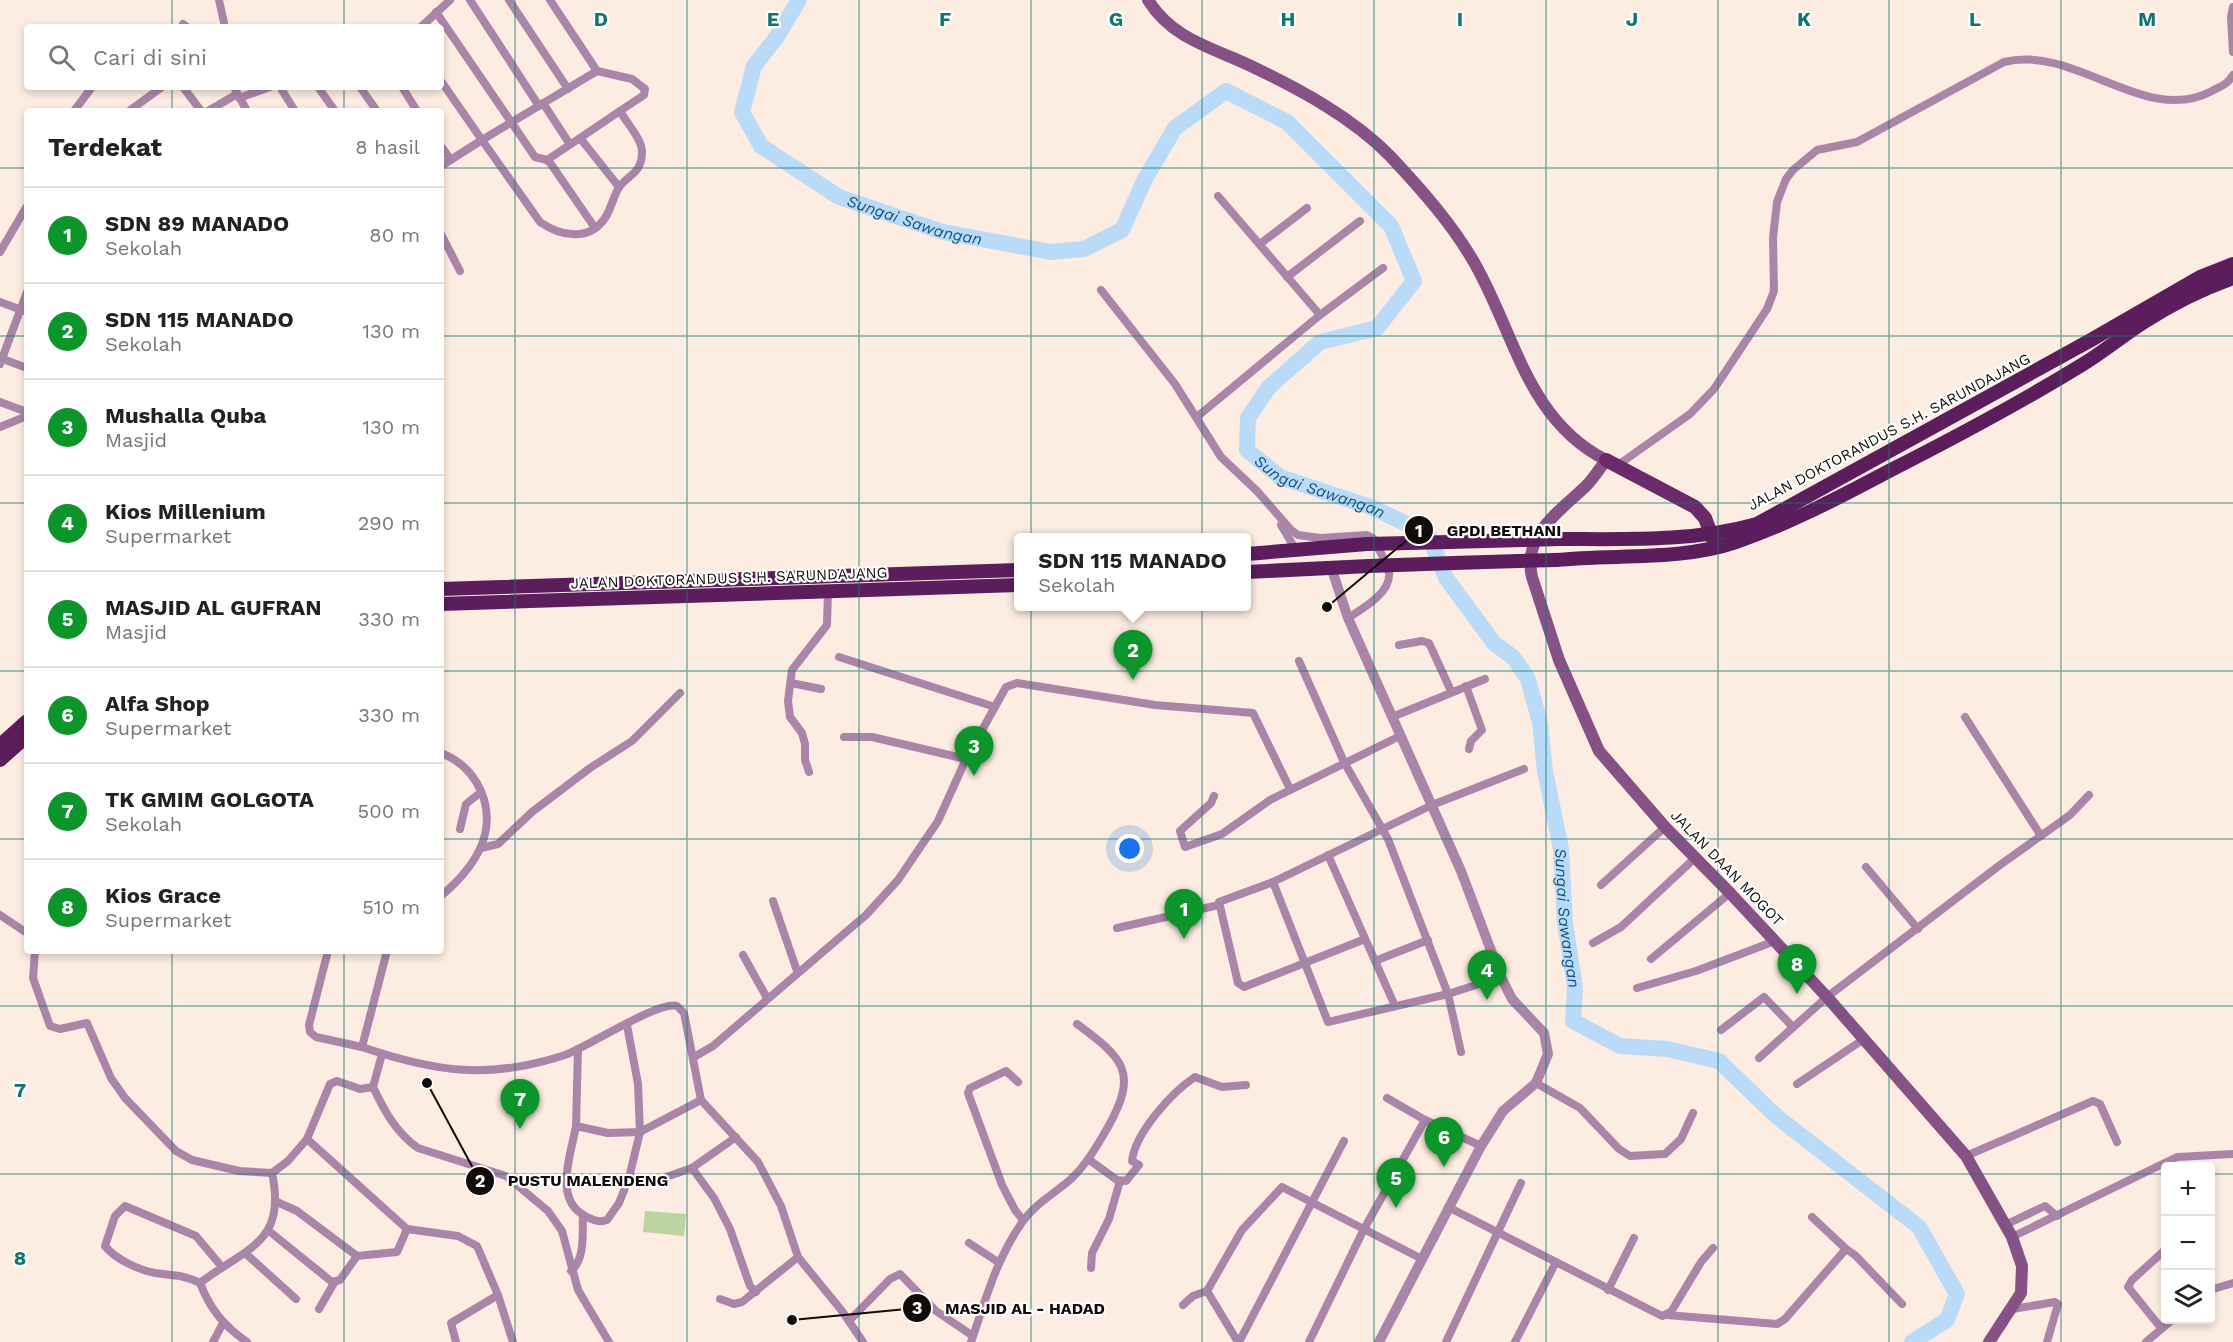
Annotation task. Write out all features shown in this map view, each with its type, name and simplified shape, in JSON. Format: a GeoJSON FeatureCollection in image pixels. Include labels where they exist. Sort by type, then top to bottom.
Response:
{"type":"FeatureCollection","features":[{"type":"Feature","properties":{"kind":"highway","name":"JALAN DOKTORANDUS S.H. SARUNDAJANG"},"geometry":{"type":"LineString","coordinates":[[1251,572],[1664,554],[1714,541],[1771,517],[2200,277],[2233,264]]}},
{"type":"Feature","properties":{"kind":"highway","name":"JALAN DOKTORANDUS S.H. SARUNDAJANG"},"geometry":{"type":"LineString","coordinates":[[1251,554],[1367,544],[1560,539],[1735,543],[1796,518],[2022,401],[2179,302],[2233,278]]}},
{"type":"Feature","properties":{"kind":"highway","name":"JALAN DOKTORANDUS S.H. SARUNDAJANG"},"geometry":{"type":"LineString","coordinates":[[444,604],[828,590],[882,582],[1014,570]]}},
{"type":"Feature","properties":{"kind":"highway","name":"JALAN DOKTORANDUS S.H. SARUNDAJANG"},"geometry":{"type":"LineString","coordinates":[[444,589],[882,582],[1014,585]]}},
{"type":"Feature","properties":{"kind":"highway"},"geometry":{"type":"LineString","coordinates":[[0,745],[24,724]]}},
{"type":"Feature","properties":{"kind":"highway"},"geometry":{"type":"LineString","coordinates":[[0,760],[24,739]]}},
{"type":"Feature","properties":{"kind":"main road"},"geometry":{"type":"LineString","coordinates":[[1148,0],[1168,26],[1300,91],[1362,131],[1389,155],[1458,237],[1476,266],[1524,370],[1561,428],[1580,445],[1695,507],[1714,541]]}},
{"type":"Feature","properties":{"kind":"main road"},"geometry":{"type":"LineString","coordinates":[[1580,445],[1590,460],[1591,472],[1587,484]]}},
{"type":"Feature","properties":{"kind":"main road","name":"JALAN DAAN MOGOT"},"geometry":{"type":"LineString","coordinates":[[1612,462],[1542,528],[1530,557],[1532,577],[1559,660],[1599,751],[1665,827],[1827,997],[1966,1156],[2012,1237],[2023,1280],[2021,1293],[2013,1309],[1990,1342]]}},
{"type":"Feature","properties":{"kind":"street"},"geometry":{"type":"LineString","coordinates":[[219,0],[224,24]]}},
{"type":"Feature","properties":{"kind":"street"},"geometry":{"type":"LineString","coordinates":[[425,24],[450,0]]}},
{"type":"Feature","properties":{"kind":"street"},"geometry":{"type":"LineString","coordinates":[[470,0],[568,143]]}},
{"type":"Feature","properties":{"kind":"street"},"geometry":{"type":"LineString","coordinates":[[509,0],[568,89]]}},
{"type":"Feature","properties":{"kind":"street"},"geometry":{"type":"LineString","coordinates":[[547,160],[568,143],[580,138],[644,95],[645,89],[632,79],[597,71],[550,0]]}},
{"type":"Feature","properties":{"kind":"street"},"geometry":{"type":"LineString","coordinates":[[2233,7],[2231,17],[2233,52]]}},
{"type":"Feature","properties":{"kind":"street"},"geometry":{"type":"LineString","coordinates":[[436,12],[535,157],[547,160],[595,228]]}},
{"type":"Feature","properties":{"kind":"street"},"geometry":{"type":"LineString","coordinates":[[1612,462],[1690,414],[1714,389],[1767,309],[1773,291],[1773,238],[1777,202],[1786,179],[1809,155],[1825,147],[1857,142],[2004,62],[2020,58],[2048,60],[2170,102],[2202,97],[2228,84],[2233,75]]}},
{"type":"Feature","properties":{"kind":"street"},"geometry":{"type":"LineString","coordinates":[[444,164],[597,71]]}},
{"type":"Feature","properties":{"kind":"street"},"geometry":{"type":"LineString","coordinates":[[444,85],[540,222],[562,234],[574,235],[595,228],[605,218],[619,187],[636,172],[642,149],[620,111]]}},
{"type":"Feature","properties":{"kind":"street"},"geometry":{"type":"LineString","coordinates":[[76,108],[90,90]]}},
{"type":"Feature","properties":{"kind":"street"},"geometry":{"type":"LineString","coordinates":[[133,108],[158,90]]}},
{"type":"Feature","properties":{"kind":"street"},"geometry":{"type":"LineString","coordinates":[[185,90],[199,108]]}},
{"type":"Feature","properties":{"kind":"street"},"geometry":{"type":"LineString","coordinates":[[212,108],[237,93],[254,90]]}},
{"type":"Feature","properties":{"kind":"street"},"geometry":{"type":"LineString","coordinates":[[282,90],[293,108]]}},
{"type":"Feature","properties":{"kind":"street"},"geometry":{"type":"LineString","coordinates":[[320,90],[333,108]]}},
{"type":"Feature","properties":{"kind":"street"},"geometry":{"type":"LineString","coordinates":[[362,90],[375,108]]}},
{"type":"Feature","properties":{"kind":"street"},"geometry":{"type":"LineString","coordinates":[[404,90],[415,108]]}},
{"type":"Feature","properties":{"kind":"street"},"geometry":{"type":"LineString","coordinates":[[237,93],[245,108]]}},
{"type":"Feature","properties":{"kind":"street"},"geometry":{"type":"LineString","coordinates":[[580,138],[619,187]]}},
{"type":"Feature","properties":{"kind":"street"},"geometry":{"type":"LineString","coordinates":[[444,150],[451,160]]}},
{"type":"Feature","properties":{"kind":"street"},"geometry":{"type":"LineString","coordinates":[[1218,196],[1320,315]]}},
{"type":"Feature","properties":{"kind":"street"},"geometry":{"type":"LineString","coordinates":[[1260,244],[1307,208]]}},
{"type":"Feature","properties":{"kind":"street"},"geometry":{"type":"LineString","coordinates":[[0,252],[24,210]]}},
{"type":"Feature","properties":{"kind":"street"},"geometry":{"type":"LineString","coordinates":[[1287,277],[1360,221]]}},
{"type":"Feature","properties":{"kind":"street"},"geometry":{"type":"LineString","coordinates":[[444,240],[460,271]]}},
{"type":"Feature","properties":{"kind":"street"},"geometry":{"type":"LineString","coordinates":[[1198,416],[1320,315],[1383,268]]}},
{"type":"Feature","properties":{"kind":"street"},"geometry":{"type":"LineString","coordinates":[[1101,290],[1198,416],[1210,443],[1221,457],[1298,535],[1320,538],[1367,535],[1373,538],[1389,571],[1387,583],[1382,592],[1348,618]]}},
{"type":"Feature","properties":{"kind":"street"},"geometry":{"type":"LineString","coordinates":[[0,302],[24,307],[1,360],[24,367]]}},
{"type":"Feature","properties":{"kind":"street"},"geometry":{"type":"LineString","coordinates":[[0,402],[24,413]]}},
{"type":"Feature","properties":{"kind":"street"},"geometry":{"type":"LineString","coordinates":[[0,427],[24,415]]}},
{"type":"Feature","properties":{"kind":"street"},"geometry":{"type":"LineString","coordinates":[[1269,505],[1296,550]]}},
{"type":"Feature","properties":{"kind":"street"},"geometry":{"type":"LineString","coordinates":[[1330,567],[1348,618],[1432,805],[1502,977],[1512,999],[1534,1020],[1546,1040],[1548,1054],[1536,1083],[1503,1111],[1481,1146],[1379,1342]]}},
{"type":"Feature","properties":{"kind":"street"},"geometry":{"type":"LineString","coordinates":[[809,772],[804,760],[806,747],[802,733],[793,724],[788,711],[792,670],[827,625],[828,590]]}},
{"type":"Feature","properties":{"kind":"street"},"geometry":{"type":"LineString","coordinates":[[1399,645],[1429,642],[1451,692]]}},
{"type":"Feature","properties":{"kind":"street"},"geometry":{"type":"LineString","coordinates":[[839,657],[994,707]]}},
{"type":"Feature","properties":{"kind":"street"},"geometry":{"type":"LineString","coordinates":[[1299,661],[1344,762],[1388,839],[1448,994],[1461,1052]]}},
{"type":"Feature","properties":{"kind":"street"},"geometry":{"type":"LineString","coordinates":[[1392,717],[1485,679]]}},
{"type":"Feature","properties":{"kind":"street"},"geometry":{"type":"LineString","coordinates":[[791,683],[821,689]]}},
{"type":"Feature","properties":{"kind":"street"},"geometry":{"type":"LineString","coordinates":[[694,1058],[713,1046],[797,971],[866,915],[898,880],[938,821],[966,759],[1006,687],[1017,683],[1155,705],[1252,713],[1290,789]]}},
{"type":"Feature","properties":{"kind":"street"},"geometry":{"type":"LineString","coordinates":[[1466,686],[1482,730],[1471,741],[1468,749]]}},
{"type":"Feature","properties":{"kind":"street"},"geometry":{"type":"LineString","coordinates":[[481,848],[498,844],[590,768],[632,741],[680,693]]}},
{"type":"Feature","properties":{"kind":"street"},"geometry":{"type":"LineString","coordinates":[[1965,717],[2041,836]]}},
{"type":"Feature","properties":{"kind":"street"},"geometry":{"type":"LineString","coordinates":[[1214,796],[1211,803],[1180,831],[1185,846],[1222,834],[1264,804],[1290,789],[1400,736]]}},
{"type":"Feature","properties":{"kind":"street"},"geometry":{"type":"LineString","coordinates":[[844,737],[872,737],[966,759]]}},
{"type":"Feature","properties":{"kind":"street"},"geometry":{"type":"LineString","coordinates":[[444,755],[470,772],[481,792],[488,822],[481,848],[466,871],[444,893]]}},
{"type":"Feature","properties":{"kind":"street"},"geometry":{"type":"LineString","coordinates":[[1365,939],[1248,986],[1241,986],[1229,951],[1219,905],[1220,900],[1273,882],[1432,805],[1524,769]]}},
{"type":"Feature","properties":{"kind":"street"},"geometry":{"type":"LineString","coordinates":[[460,829],[466,804],[481,792]]}},
{"type":"Feature","properties":{"kind":"street"},"geometry":{"type":"LineString","coordinates":[[1759,1058],[1827,997],[2070,815],[2089,795]]}},
{"type":"Feature","properties":{"kind":"street"},"geometry":{"type":"LineString","coordinates":[[1601,885],[1665,827]]}},
{"type":"Feature","properties":{"kind":"street"},"geometry":{"type":"LineString","coordinates":[[1328,855],[1395,1006]]}},
{"type":"Feature","properties":{"kind":"street"},"geometry":{"type":"LineString","coordinates":[[1593,943],[1622,927],[1695,858]]}},
{"type":"Feature","properties":{"kind":"street"},"geometry":{"type":"LineString","coordinates":[[1866,867],[1918,928]]}},
{"type":"Feature","properties":{"kind":"street"},"geometry":{"type":"LineString","coordinates":[[1273,882],[1328,1022],[1448,994],[1502,977]]}},
{"type":"Feature","properties":{"kind":"street"},"geometry":{"type":"LineString","coordinates":[[1651,959],[1730,893]]}},
{"type":"Feature","properties":{"kind":"street"},"geometry":{"type":"LineString","coordinates":[[773,901],[797,971]]}},
{"type":"Feature","properties":{"kind":"street"},"geometry":{"type":"LineString","coordinates":[[1117,928],[1219,905]]}},
{"type":"Feature","properties":{"kind":"street"},"geometry":{"type":"LineString","coordinates":[[0,915],[24,931]]}},
{"type":"Feature","properties":{"kind":"street"},"geometry":{"type":"LineString","coordinates":[[1375,961],[1428,940]]}},
{"type":"Feature","properties":{"kind":"street"},"geometry":{"type":"LineString","coordinates":[[1638,988],[1696,971],[1775,941]]}},
{"type":"Feature","properties":{"kind":"street"},"geometry":{"type":"LineString","coordinates":[[34,954],[33,978],[50,1026],[60,1029],[82,1022],[87,1023],[115,1085],[176,1151],[192,1160],[239,1171],[272,1173],[288,1161],[307,1139],[326,1090],[334,1082],[341,1082],[360,1089],[373,1087]]}},
{"type":"Feature","properties":{"kind":"street"},"geometry":{"type":"LineString","coordinates":[[327,954],[309,1025],[310,1032],[316,1037],[362,1047],[437,1069],[468,1072],[528,1064],[578,1049],[659,1007],[677,1006],[684,1013],[701,1100],[758,1162],[773,1189],[798,1257],[849,1321],[862,1342]]}},
{"type":"Feature","properties":{"kind":"street"},"geometry":{"type":"LineString","coordinates":[[362,1047],[386,954]]}},
{"type":"Feature","properties":{"kind":"street"},"geometry":{"type":"LineString","coordinates":[[743,955],[767,998]]}},
{"type":"Feature","properties":{"kind":"street"},"geometry":{"type":"LineString","coordinates":[[1721,1030],[1764,997],[1793,1027]]}},
{"type":"Feature","properties":{"kind":"street"},"geometry":{"type":"LineString","coordinates":[[849,1321],[890,1279],[900,1274],[936,1311],[972,1339],[998,1262],[1023,1220],[1072,1178],[1088,1158],[1118,1110],[1125,1080],[1120,1064],[1107,1046],[1077,1024]]}},
{"type":"Feature","properties":{"kind":"street"},"geometry":{"type":"LineString","coordinates":[[578,1049],[576,1126],[566,1179],[567,1198],[583,1215],[598,1221],[610,1218],[629,1178],[640,1132],[639,1084],[627,1025]]}},
{"type":"Feature","properties":{"kind":"street"},"geometry":{"type":"LineString","coordinates":[[1797,1084],[1864,1039]]}},
{"type":"Feature","properties":{"kind":"street"},"geometry":{"type":"LineString","coordinates":[[382,1054],[373,1087],[392,1121],[412,1144],[429,1153],[506,1176],[548,1211],[562,1230],[571,1271],[578,1290],[609,1342]]}},
{"type":"Feature","properties":{"kind":"street"},"geometry":{"type":"LineString","coordinates":[[1018,1082],[1006,1071],[970,1088],[968,1093],[1002,1185],[1023,1220]]}},
{"type":"Feature","properties":{"kind":"street"},"geometry":{"type":"LineString","coordinates":[[1088,1158],[1120,1181],[1128,1179],[1139,1166],[1132,1161],[1133,1152],[1145,1130],[1177,1089],[1195,1077],[1222,1087],[1246,1085]]}},
{"type":"Feature","properties":{"kind":"street"},"geometry":{"type":"LineString","coordinates":[[1536,1083],[1580,1108],[1619,1149],[1630,1156],[1665,1154],[1681,1138],[1693,1113]]}},
{"type":"Feature","properties":{"kind":"street"},"geometry":{"type":"LineString","coordinates":[[1387,1098],[1425,1120],[1481,1146]]}},
{"type":"Feature","properties":{"kind":"street"},"geometry":{"type":"LineString","coordinates":[[576,1126],[608,1133],[640,1132],[701,1100]]}},
{"type":"Feature","properties":{"kind":"street"},"geometry":{"type":"LineString","coordinates":[[1966,1156],[2093,1101],[2100,1104],[2117,1142]]}},
{"type":"Feature","properties":{"kind":"street"},"geometry":{"type":"LineString","coordinates":[[1309,1342],[1364,1229],[1425,1120]]}},
{"type":"Feature","properties":{"kind":"street"},"geometry":{"type":"LineString","coordinates":[[629,1178],[660,1179],[692,1168],[736,1137]]}},
{"type":"Feature","properties":{"kind":"street"},"geometry":{"type":"LineString","coordinates":[[307,1139],[407,1229],[458,1236],[480,1249],[498,1294],[513,1342]]}},
{"type":"Feature","properties":{"kind":"street"},"geometry":{"type":"LineString","coordinates":[[1238,1342],[1344,1141]]}},
{"type":"Feature","properties":{"kind":"street"},"geometry":{"type":"LineString","coordinates":[[2012,1237],[2177,1157],[2233,1154]]}},
{"type":"Feature","properties":{"kind":"street"},"geometry":{"type":"LineString","coordinates":[[692,1168],[722,1212],[750,1286],[756,1292]]}},
{"type":"Feature","properties":{"kind":"street"},"geometry":{"type":"LineString","coordinates":[[200,1283],[245,1252],[269,1231],[277,1202],[272,1173]]}},
{"type":"Feature","properties":{"kind":"street"},"geometry":{"type":"LineString","coordinates":[[1091,1268],[1092,1252],[1109,1219],[1120,1181]]}},
{"type":"Feature","properties":{"kind":"street"},"geometry":{"type":"LineString","coordinates":[[1446,1342],[1521,1183]]}},
{"type":"Feature","properties":{"kind":"street"},"geometry":{"type":"LineString","coordinates":[[1183,1305],[1193,1296],[1208,1291],[1242,1230],[1280,1188],[1286,1187],[1312,1203],[1422,1259]]}},
{"type":"Feature","properties":{"kind":"street"},"geometry":{"type":"LineString","coordinates":[[277,1202],[297,1211],[357,1256],[397,1252],[407,1229]]}},
{"type":"Feature","properties":{"kind":"street"},"geometry":{"type":"LineString","coordinates":[[2005,1225],[2045,1206],[2057,1216]]}},
{"type":"Feature","properties":{"kind":"street"},"geometry":{"type":"LineString","coordinates":[[222,1267],[196,1236],[128,1207],[120,1208],[106,1241],[105,1246],[108,1250],[143,1269],[155,1273],[179,1274],[200,1283],[212,1309],[223,1323],[247,1342]]}},
{"type":"Feature","properties":{"kind":"street"},"geometry":{"type":"LineString","coordinates":[[1448,1208],[1655,1315],[1778,1324],[1785,1319],[1846,1249]]}},
{"type":"Feature","properties":{"kind":"street"},"geometry":{"type":"LineString","coordinates":[[571,1271],[576,1266],[581,1251],[583,1215]]}},
{"type":"Feature","properties":{"kind":"street"},"geometry":{"type":"LineString","coordinates":[[1812,1217],[1855,1255],[1902,1304]]}},
{"type":"Feature","properties":{"kind":"street"},"geometry":{"type":"LineString","coordinates":[[269,1231],[320,1275],[334,1283]]}},
{"type":"Feature","properties":{"kind":"street"},"geometry":{"type":"LineString","coordinates":[[1608,1290],[1634,1238]]}},
{"type":"Feature","properties":{"kind":"street"},"geometry":{"type":"LineString","coordinates":[[969,1243],[998,1262]]}},
{"type":"Feature","properties":{"kind":"street"},"geometry":{"type":"LineString","coordinates":[[1667,1315],[1713,1248]]}},
{"type":"Feature","properties":{"kind":"street"},"geometry":{"type":"LineString","coordinates":[[245,1252],[296,1299]]}},
{"type":"Feature","properties":{"kind":"street"},"geometry":{"type":"LineString","coordinates":[[2161,1254],[2132,1280],[2128,1287],[2161,1328]]}},
{"type":"Feature","properties":{"kind":"street"},"geometry":{"type":"LineString","coordinates":[[319,1309],[334,1283],[340,1280],[357,1256]]}},
{"type":"Feature","properties":{"kind":"street"},"geometry":{"type":"LineString","coordinates":[[720,1299],[739,1303],[798,1257]]}},
{"type":"Feature","properties":{"kind":"street"},"geometry":{"type":"LineString","coordinates":[[1515,1342],[1556,1262]]}},
{"type":"Feature","properties":{"kind":"street"},"geometry":{"type":"LineString","coordinates":[[2215,1288],[2233,1283]]}},
{"type":"Feature","properties":{"kind":"street"},"geometry":{"type":"LineString","coordinates":[[1208,1291],[1238,1342]]}},
{"type":"Feature","properties":{"kind":"street"},"geometry":{"type":"LineString","coordinates":[[456,1342],[451,1323],[498,1294]]}},
{"type":"Feature","properties":{"kind":"street"},"geometry":{"type":"LineString","coordinates":[[2013,1309],[2055,1302],[2058,1304],[2047,1342]]}},
{"type":"Feature","properties":{"kind":"street"},"geometry":{"type":"LineString","coordinates":[[213,1342],[223,1323]]}},
{"type":"Feature","properties":{"kind":"street"},"geometry":{"type":"LineString","coordinates":[[2148,1339],[2166,1324]]}},
{"type":"Feature","properties":{"kind":"street"},"geometry":{"type":"LineString","coordinates":[[2148,1339],[2160,1342]]}},
{"type":"Feature","properties":{"kind":"green space"},"geometry":{"type":"Polygon","coordinates":[[[645,1211],[686,1214],[684,1236],[643,1232],[645,1211]]]}},
{"type":"Feature","properties":{"kind":"waterway","name":"Sungai Sawangan"},"geometry":{"type":"LineString","coordinates":[[799,0],[776,38],[754,66],[742,112],[761,146],[839,197],[943,232],[1051,252],[1084,249],[1122,230],[1145,179],[1175,128],[1226,91],[1287,122],[1391,226],[1414,281],[1377,328],[1320,342],[1269,387],[1248,418],[1247,450],[1280,477],[1371,507],[1428,534],[1446,578],[1494,643],[1514,658],[1528,679],[1540,723],[1545,771],[1561,849],[1565,923],[1575,988],[1573,1021],[1620,1046],[1667,1049],[1719,1061],[1776,1116],[1919,1227],[1957,1294],[1947,1320],[1912,1342]]}},
{"type":"Feature","properties":{"kind":"place","name":"GPDI BETHANI"},"geometry":{"type":"Point","coordinates":[1327,607]}},
{"type":"Feature","properties":{"kind":"place","name":"SDN 115 MANADO"},"geometry":{"type":"Point","coordinates":[1133,680]}},
{"type":"Feature","properties":{"kind":"place","name":"Mushalla Quba"},"geometry":{"type":"Point","coordinates":[974,776]}},
{"type":"Feature","properties":{"kind":"place","name":"SDN 89 MANADO"},"geometry":{"type":"Point","coordinates":[1184,939]}},
{"type":"Feature","properties":{"kind":"place","name":"Kios Grace"},"geometry":{"type":"Point","coordinates":[1797,994]}},
{"type":"Feature","properties":{"kind":"place","name":"Kios Millenium"},"geometry":{"type":"Point","coordinates":[1487,1000]}},
{"type":"Feature","properties":{"kind":"place","name":"PUSTU MALENDENG"},"geometry":{"type":"Point","coordinates":[427,1083]}},
{"type":"Feature","properties":{"kind":"place","name":"TK GMIM GOLGOTA"},"geometry":{"type":"Point","coordinates":[520,1129]}},
{"type":"Feature","properties":{"kind":"place","name":"Alfa Shop"},"geometry":{"type":"Point","coordinates":[1444,1167]}},
{"type":"Feature","properties":{"kind":"place","name":"MASJID AL GUFRAN"},"geometry":{"type":"Point","coordinates":[1396,1208]}},
{"type":"Feature","properties":{"kind":"place","name":"MASJID AL - HADAD"},"geometry":{"type":"Point","coordinates":[792,1320]}}]}
